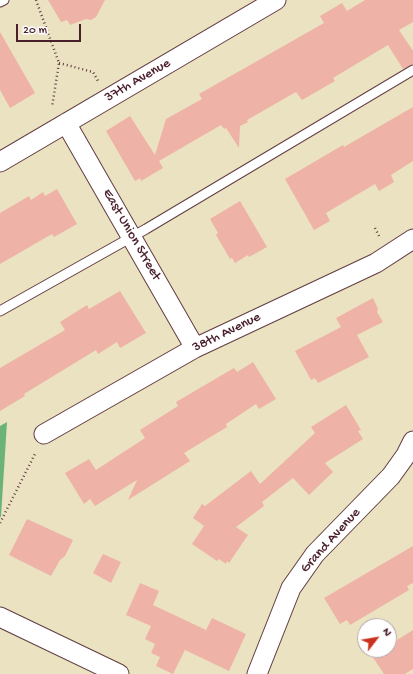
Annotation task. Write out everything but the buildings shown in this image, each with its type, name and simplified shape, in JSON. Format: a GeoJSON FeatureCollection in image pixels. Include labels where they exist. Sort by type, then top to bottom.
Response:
{"type":"FeatureCollection","features":[{"type":"Feature","properties":{"kind":"street","name":"37th Avenue"},"geometry":{"type":"LineString","coordinates":[[0,162],[59,118],[276,0]]}},
{"type":"Feature","properties":{"kind":"street","name":"East Union Street"},"geometry":{"type":"LineString","coordinates":[[59,118],[132,237],[195,348]]}},
{"type":"Feature","properties":{"kind":"street","name":"38th Avenue"},"geometry":{"type":"LineString","coordinates":[[41,442],[195,348],[376,263],[413,239]]}},
{"type":"Feature","properties":{"kind":"street","name":"Grand Avenue"},"geometry":{"type":"LineString","coordinates":[[257,674],[291,588],[315,554],[391,476],[406,455],[413,441]]}},
{"type":"Feature","properties":{"kind":"street"},"geometry":{"type":"LineString","coordinates":[[0,617],[120,674]]}},
{"type":"Feature","properties":{"kind":"lane"},"geometry":{"type":"LineString","coordinates":[[0,2],[4,0]]}},
{"type":"Feature","properties":{"kind":"lane"},"geometry":{"type":"LineString","coordinates":[[0,311],[132,237],[413,70]]}},
{"type":"Feature","properties":{"kind":"path"},"geometry":{"type":"LineString","coordinates":[[36,0],[59,63],[59,118]]}},
{"type":"Feature","properties":{"kind":"path"},"geometry":{"type":"LineString","coordinates":[[59,63],[93,72],[99,84]]}},
{"type":"Feature","properties":{"kind":"path"},"geometry":{"type":"LineString","coordinates":[[0,522],[41,442]]}},
{"type":"Feature","properties":{"kind":"green space"},"geometry":{"type":"Polygon","coordinates":[[[7,422],[1,517],[0,517],[0,426],[7,422]]]}}]}
